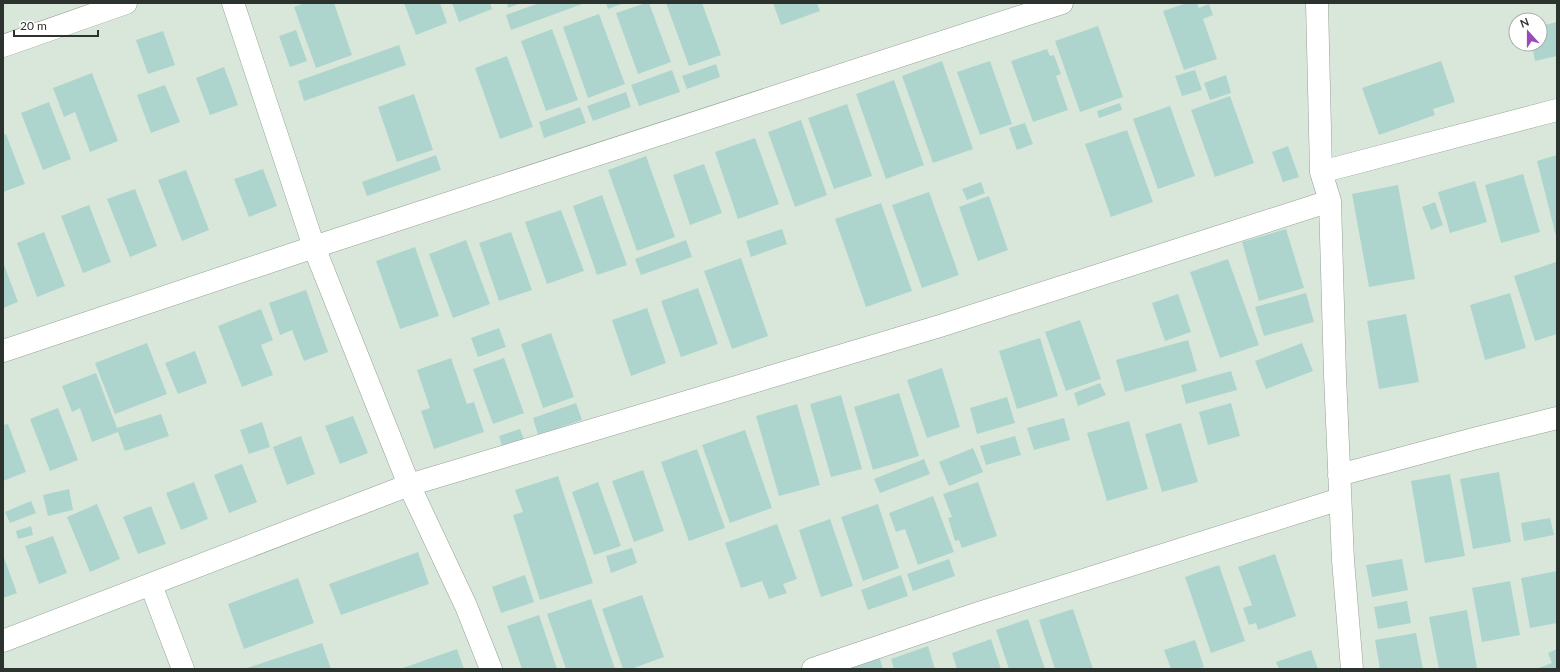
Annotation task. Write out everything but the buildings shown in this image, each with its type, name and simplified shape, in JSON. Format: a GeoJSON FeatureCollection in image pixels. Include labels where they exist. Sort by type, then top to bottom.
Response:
{"type":"FeatureCollection","features":[{"type":"Feature","properties":{"kind":"street"},"geometry":{"type":"LineString","coordinates":[[3,46],[126,3]]}},
{"type":"Feature","properties":{"kind":"street"},"geometry":{"type":"LineString","coordinates":[[233,3],[314,246],[409,485],[466,606],[491,669]]}},
{"type":"Feature","properties":{"kind":"street"},"geometry":{"type":"LineString","coordinates":[[3,351],[314,246],[1062,3]]}},
{"type":"Feature","properties":{"kind":"street"},"geometry":{"type":"LineString","coordinates":[[1317,3],[1321,172],[1330,201],[1340,500],[1343,560],[1352,669]]}},
{"type":"Feature","properties":{"kind":"street"},"geometry":{"type":"LineString","coordinates":[[1321,172],[1557,110]]}},
{"type":"Feature","properties":{"kind":"street"},"geometry":{"type":"LineString","coordinates":[[3,641],[409,485],[940,326],[1330,201]]}},
{"type":"Feature","properties":{"kind":"street"},"geometry":{"type":"LineString","coordinates":[[1339,475],[1557,418]]}},
{"type":"Feature","properties":{"kind":"street"},"geometry":{"type":"LineString","coordinates":[[813,669],[979,613],[1340,500]]}},
{"type":"Feature","properties":{"kind":"street"},"geometry":{"type":"LineString","coordinates":[[151,585],[183,669]]}}]}
